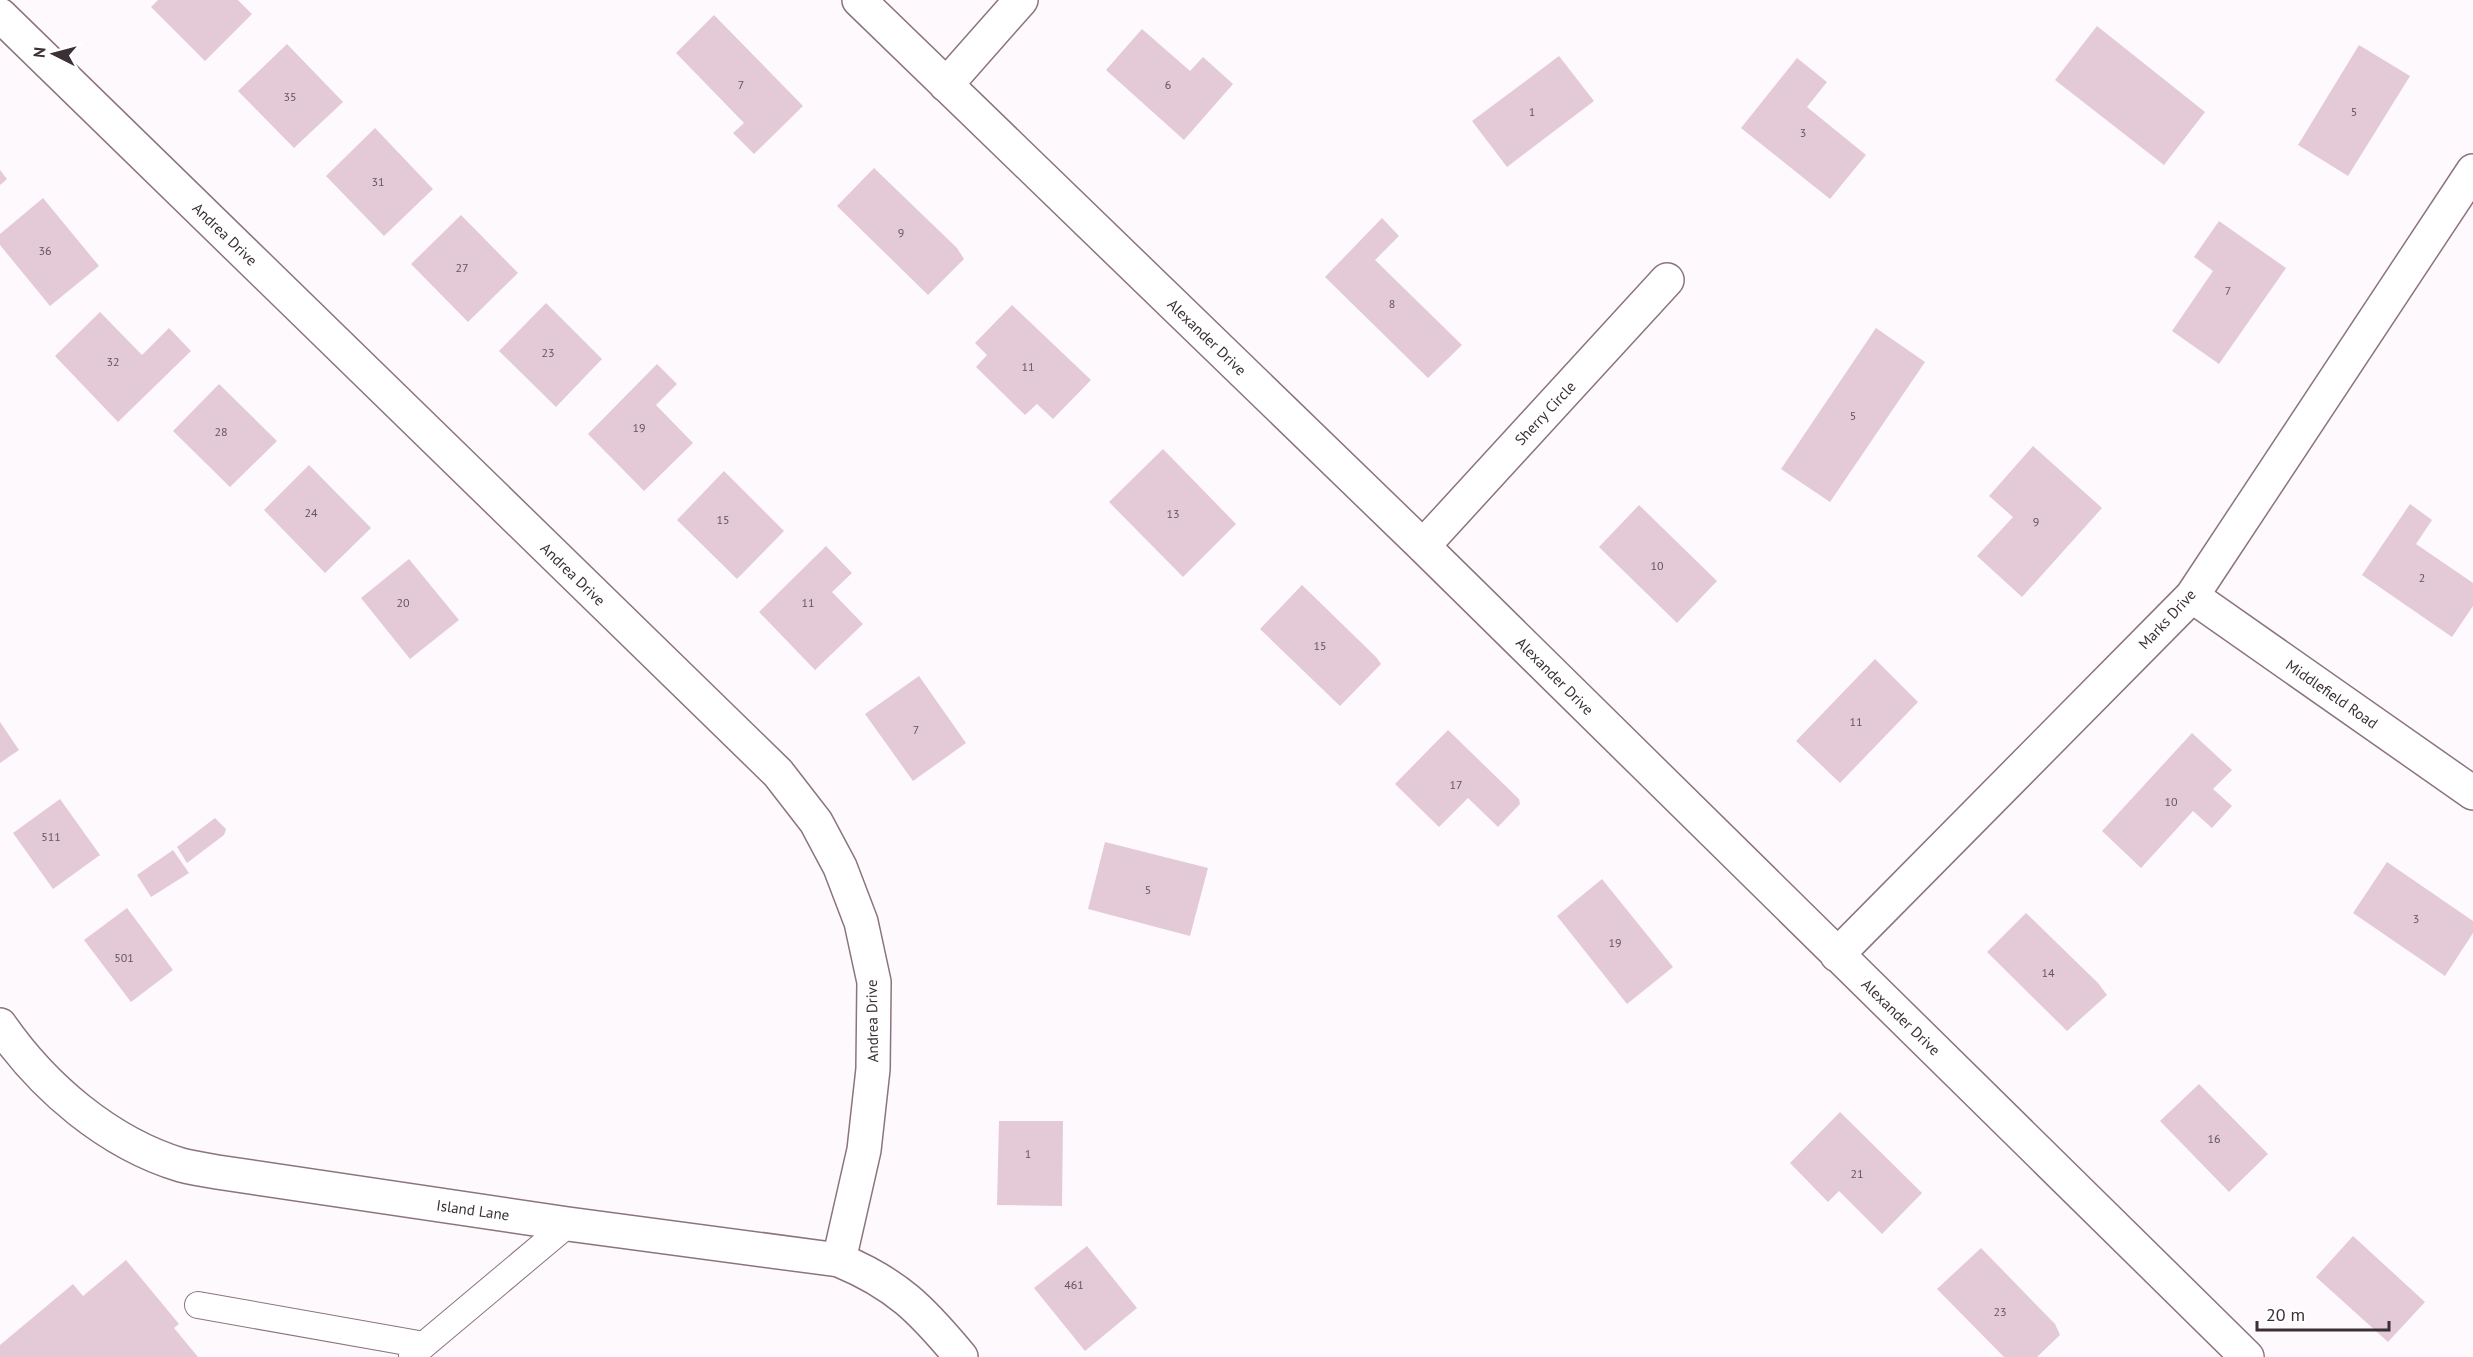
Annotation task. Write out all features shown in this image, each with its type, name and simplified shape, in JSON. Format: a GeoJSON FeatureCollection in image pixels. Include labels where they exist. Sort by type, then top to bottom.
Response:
{"type":"FeatureCollection","features":[{"type":"Feature","properties":{"kind":"street","name":"Alexander Drive"},"geometry":{"type":"LineString","coordinates":[[859,0],[1423,546],[2247,1357]]}},
{"type":"Feature","properties":{"kind":"street"},"geometry":{"type":"LineString","coordinates":[[946,85],[1021,0]]}},
{"type":"Feature","properties":{"kind":"street","name":"Andrea Drive"},"geometry":{"type":"LineString","coordinates":[[0,15],[778,773],[816,822],[840,867],[861,922],[874,982],[873,1069],[864,1150],[839,1260]]}},
{"type":"Feature","properties":{"kind":"street","name":"Marks Drive"},"geometry":{"type":"LineString","coordinates":[[1837,955],[2192,596],[2473,171]]}},
{"type":"Feature","properties":{"kind":"street","name":"Sherry Circle"},"geometry":{"type":"LineString","coordinates":[[1423,546],[1667,280]]}},
{"type":"Feature","properties":{"kind":"street","name":"Middlefield Road"},"geometry":{"type":"LineString","coordinates":[[2192,596],[2473,793]]}},
{"type":"Feature","properties":{"kind":"street","name":"Island Lane"},"geometry":{"type":"LineString","coordinates":[[0,1025],[14,1045],[76,1108],[147,1151],[181,1165],[568,1224],[839,1260],[870,1273],[898,1291],[927,1317],[961,1357]]}},
{"type":"Feature","properties":{"kind":"lane"},"geometry":{"type":"LineString","coordinates":[[198,1305],[416,1351],[568,1224]]}},
{"type":"Feature","properties":{"kind":"building"},"geometry":{"type":"Polygon","coordinates":[[[158,0],[238,0],[252,14],[205,61],[151,7],[158,0]]]}},
{"type":"Feature","properties":{"kind":"building"},"geometry":{"type":"Polygon","coordinates":[[[714,15],[803,106],[754,154],[733,133],[744,123],[676,53],[714,15]]]}},
{"type":"Feature","properties":{"kind":"building"},"geometry":{"type":"Polygon","coordinates":[[[2097,26],[2205,112],[2164,165],[2055,80],[2097,26]]]}},
{"type":"Feature","properties":{"kind":"building"},"geometry":{"type":"Polygon","coordinates":[[[1142,29],[1190,71],[1203,57],[1233,84],[1184,140],[1106,70],[1142,29]]]}},
{"type":"Feature","properties":{"kind":"building"},"geometry":{"type":"Polygon","coordinates":[[[287,44],[343,102],[294,148],[238,91],[287,44]]]}},
{"type":"Feature","properties":{"kind":"building"},"geometry":{"type":"Polygon","coordinates":[[[2359,45],[2410,76],[2348,176],[2298,145],[2359,45]]]}},
{"type":"Feature","properties":{"kind":"building"},"geometry":{"type":"Polygon","coordinates":[[[1559,56],[1594,101],[1507,167],[1472,121],[1559,56]]]}},
{"type":"Feature","properties":{"kind":"building"},"geometry":{"type":"Polygon","coordinates":[[[1797,58],[1827,82],[1807,107],[1866,155],[1830,199],[1741,128],[1797,58]]]}},
{"type":"Feature","properties":{"kind":"building"},"geometry":{"type":"Polygon","coordinates":[[[375,128],[433,189],[384,236],[326,176],[375,128]]]}},
{"type":"Feature","properties":{"kind":"building"},"geometry":{"type":"Polygon","coordinates":[[[874,168],[957,248],[964,259],[928,295],[837,206],[874,168]]]}},
{"type":"Feature","properties":{"kind":"building"},"geometry":{"type":"Polygon","coordinates":[[[0,170],[7,179],[0,185],[0,170]]]}},
{"type":"Feature","properties":{"kind":"building"},"geometry":{"type":"Polygon","coordinates":[[[43,198],[99,266],[50,306],[0,245],[0,234],[43,198]]]}},
{"type":"Feature","properties":{"kind":"building"},"geometry":{"type":"Polygon","coordinates":[[[461,215],[518,273],[468,322],[411,264],[461,215]]]}},
{"type":"Feature","properties":{"kind":"building"},"geometry":{"type":"Polygon","coordinates":[[[1382,218],[1399,236],[1375,260],[1462,345],[1428,378],[1325,277],[1382,218]]]}},
{"type":"Feature","properties":{"kind":"building"},"geometry":{"type":"Polygon","coordinates":[[[2219,221],[2286,268],[2219,364],[2172,331],[2213,271],[2194,257],[2219,221]]]}},
{"type":"Feature","properties":{"kind":"building"},"geometry":{"type":"Polygon","coordinates":[[[546,303],[602,359],[556,407],[499,351],[546,303]]]}},
{"type":"Feature","properties":{"kind":"building"},"geometry":{"type":"Polygon","coordinates":[[[1012,305],[1091,380],[1053,419],[1037,404],[1025,415],[976,367],[987,355],[975,343],[1012,305]]]}},
{"type":"Feature","properties":{"kind":"building"},"geometry":{"type":"Polygon","coordinates":[[[100,312],[142,355],[169,328],[191,351],[118,422],[55,356],[100,312]]]}},
{"type":"Feature","properties":{"kind":"building"},"geometry":{"type":"Polygon","coordinates":[[[1876,328],[1925,362],[1830,502],[1781,469],[1876,328]]]}},
{"type":"Feature","properties":{"kind":"building"},"geometry":{"type":"Polygon","coordinates":[[[657,364],[677,384],[656,405],[693,443],[644,491],[588,434],[657,364]]]}},
{"type":"Feature","properties":{"kind":"building"},"geometry":{"type":"Polygon","coordinates":[[[219,384],[277,441],[230,487],[173,431],[219,384]]]}},
{"type":"Feature","properties":{"kind":"building"},"geometry":{"type":"Polygon","coordinates":[[[2033,446],[2102,508],[2022,597],[1977,556],[2013,517],[1989,496],[2033,446]]]}},
{"type":"Feature","properties":{"kind":"building"},"geometry":{"type":"Polygon","coordinates":[[[1163,449],[1236,524],[1183,577],[1109,502],[1163,449]]]}},
{"type":"Feature","properties":{"kind":"building"},"geometry":{"type":"Polygon","coordinates":[[[309,465],[371,528],[325,573],[264,510],[309,465]]]}},
{"type":"Feature","properties":{"kind":"building"},"geometry":{"type":"Polygon","coordinates":[[[724,471],[784,531],[737,579],[677,520],[724,471]]]}},
{"type":"Feature","properties":{"kind":"building"},"geometry":{"type":"Polygon","coordinates":[[[2410,504],[2432,520],[2416,544],[2473,583],[2473,606],[2452,637],[2362,575],[2410,504]]]}},
{"type":"Feature","properties":{"kind":"building"},"geometry":{"type":"Polygon","coordinates":[[[1639,505],[1717,581],[1677,623],[1599,547],[1639,505]]]}},
{"type":"Feature","properties":{"kind":"building"},"geometry":{"type":"Polygon","coordinates":[[[826,546],[852,573],[832,592],[863,624],[815,670],[759,612],[826,546]]]}},
{"type":"Feature","properties":{"kind":"building"},"geometry":{"type":"Polygon","coordinates":[[[409,559],[459,620],[410,659],[361,598],[409,559]]]}},
{"type":"Feature","properties":{"kind":"building"},"geometry":{"type":"Polygon","coordinates":[[[1302,585],[1381,664],[1340,706],[1260,629],[1302,585]]]}},
{"type":"Feature","properties":{"kind":"building"},"geometry":{"type":"Polygon","coordinates":[[[1875,659],[1918,702],[1840,783],[1796,741],[1875,659]]]}},
{"type":"Feature","properties":{"kind":"building"},"geometry":{"type":"Polygon","coordinates":[[[919,676],[966,743],[913,781],[865,714],[919,676]]]}},
{"type":"Feature","properties":{"kind":"building"},"geometry":{"type":"Polygon","coordinates":[[[0,722],[19,750],[0,763],[0,722]]]}},
{"type":"Feature","properties":{"kind":"building"},"geometry":{"type":"Polygon","coordinates":[[[1448,730],[1519,799],[1520,804],[1498,827],[1468,798],[1439,827],[1395,784],[1448,730]]]}},
{"type":"Feature","properties":{"kind":"building"},"geometry":{"type":"Polygon","coordinates":[[[2192,733],[2232,770],[2213,789],[2232,806],[2212,828],[2193,811],[2141,868],[2102,831],[2192,733]]]}},
{"type":"Feature","properties":{"kind":"building"},"geometry":{"type":"Polygon","coordinates":[[[60,799],[100,855],[53,889],[13,833],[60,799]]]}},
{"type":"Feature","properties":{"kind":"building"},"geometry":{"type":"Polygon","coordinates":[[[215,818],[226,829],[224,835],[187,863],[177,847],[215,818]]]}},
{"type":"Feature","properties":{"kind":"building"},"geometry":{"type":"Polygon","coordinates":[[[1105,842],[1208,868],[1190,936],[1088,909],[1105,842]]]}},
{"type":"Feature","properties":{"kind":"building"},"geometry":{"type":"Polygon","coordinates":[[[173,850],[189,873],[151,897],[137,875],[173,850]]]}},
{"type":"Feature","properties":{"kind":"building"},"geometry":{"type":"Polygon","coordinates":[[[2387,862],[2473,921],[2473,933],[2445,976],[2353,913],[2387,862]]]}},
{"type":"Feature","properties":{"kind":"building"},"geometry":{"type":"Polygon","coordinates":[[[1602,879],[1673,967],[1627,1004],[1557,916],[1602,879]]]}},
{"type":"Feature","properties":{"kind":"building"},"geometry":{"type":"Polygon","coordinates":[[[127,908],[173,970],[131,1002],[84,940],[127,908]]]}},
{"type":"Feature","properties":{"kind":"building"},"geometry":{"type":"Polygon","coordinates":[[[2026,913],[2098,983],[2107,995],[2067,1031],[1987,952],[2026,913]]]}},
{"type":"Feature","properties":{"kind":"building"},"geometry":{"type":"Polygon","coordinates":[[[2199,1084],[2268,1154],[2229,1192],[2160,1121],[2199,1084]]]}},
{"type":"Feature","properties":{"kind":"building"},"geometry":{"type":"Polygon","coordinates":[[[1840,1112],[1922,1193],[1882,1234],[1839,1191],[1828,1202],[1790,1163],[1840,1112]]]}},
{"type":"Feature","properties":{"kind":"building"},"geometry":{"type":"Polygon","coordinates":[[[999,1121],[1063,1121],[1062,1206],[997,1205],[999,1121]]]}},
{"type":"Feature","properties":{"kind":"building"},"geometry":{"type":"Polygon","coordinates":[[[2353,1236],[2425,1302],[2388,1342],[2316,1277],[2353,1236]]]}},
{"type":"Feature","properties":{"kind":"building"},"geometry":{"type":"Polygon","coordinates":[[[1087,1246],[1137,1308],[1085,1351],[1034,1288],[1087,1246]]]}},
{"type":"Feature","properties":{"kind":"building"},"geometry":{"type":"Polygon","coordinates":[[[1981,1248],[2055,1324],[2060,1335],[2037,1357],[2004,1357],[1937,1289],[1981,1248]]]}},
{"type":"Feature","properties":{"kind":"building"},"geometry":{"type":"Polygon","coordinates":[[[126,1260],[179,1324],[174,1328],[198,1357],[0,1357],[0,1345],[73,1284],[83,1296],[126,1260]]]}}]}
